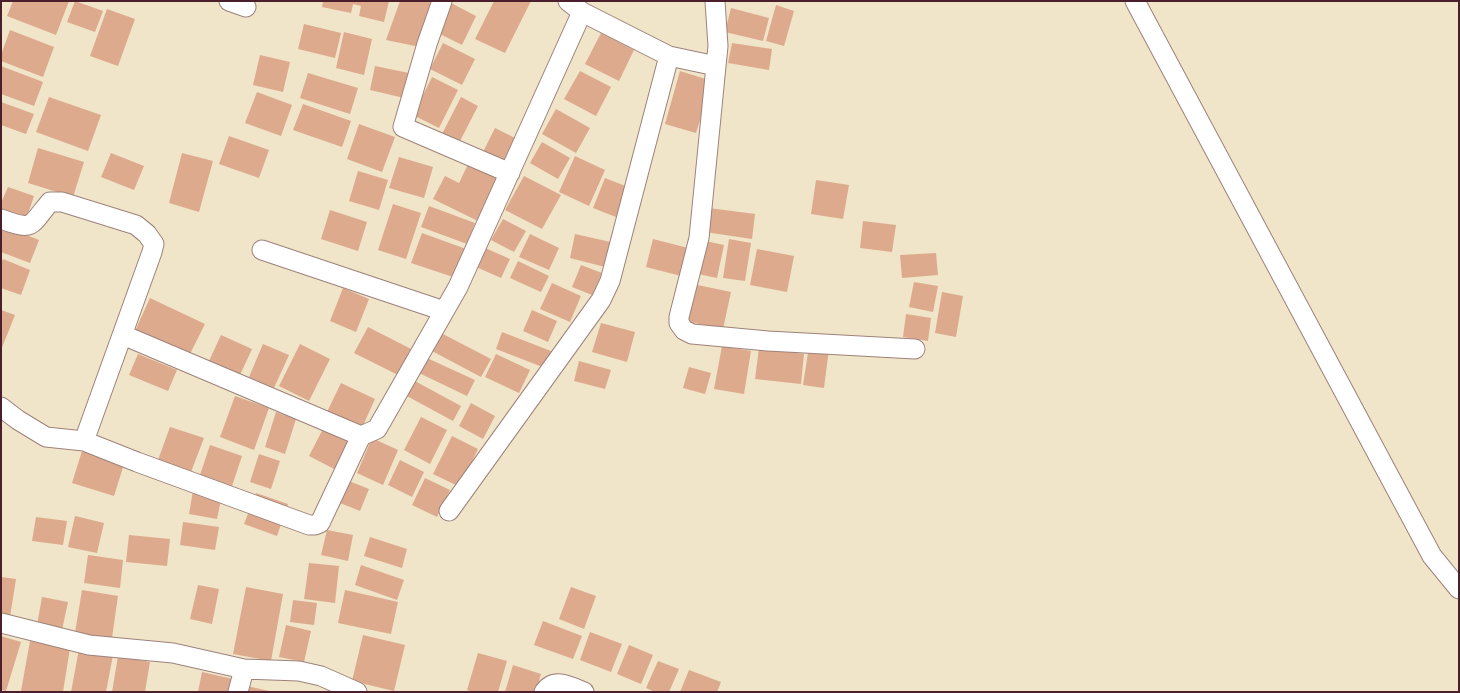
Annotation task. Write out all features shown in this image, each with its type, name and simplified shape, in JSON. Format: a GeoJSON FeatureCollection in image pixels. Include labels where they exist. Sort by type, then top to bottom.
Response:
{"type":"FeatureCollection","features":[{"type":"Feature","properties":{"kind":"street"},"geometry":{"type":"LineString","coordinates":[[442,1],[426,44],[403,127],[510,173]]}},
{"type":"Feature","properties":{"kind":"street"},"geometry":{"type":"LineString","coordinates":[[715,1],[718,46],[699,238],[679,323],[684,330],[692,334],[768,341],[915,349]]}},
{"type":"Feature","properties":{"kind":"street"},"geometry":{"type":"LineString","coordinates":[[1135,1],[1427,548],[1459,589]]}},
{"type":"Feature","properties":{"kind":"street"},"geometry":{"type":"LineString","coordinates":[[1,407],[46,437],[84,441],[146,466],[309,525],[320,523],[361,436],[378,429],[458,287],[510,173],[575,7],[669,56],[716,66]]}},
{"type":"Feature","properties":{"kind":"street"},"geometry":{"type":"LineString","coordinates":[[449,511],[601,300],[610,281],[669,56]]}},
{"type":"Feature","properties":{"kind":"street"},"geometry":{"type":"LineString","coordinates":[[1,219],[23,226],[32,224],[50,202],[62,202],[136,225],[147,234],[154,244],[84,441]]}},
{"type":"Feature","properties":{"kind":"street"},"geometry":{"type":"LineString","coordinates":[[262,250],[444,312]]}},
{"type":"Feature","properties":{"kind":"street"},"geometry":{"type":"LineString","coordinates":[[122,335],[361,436]]}},
{"type":"Feature","properties":{"kind":"street"},"geometry":{"type":"LineString","coordinates":[[1,623],[89,645],[173,652],[244,669],[299,671],[321,676],[357,692]]}},
{"type":"Feature","properties":{"kind":"street"},"geometry":{"type":"LineString","coordinates":[[238,692],[244,669]]}},
{"type":"Feature","properties":{"kind":"street"},"geometry":{"type":"LineString","coordinates":[[544,692],[548,686],[557,683],[584,692]]}},
{"type":"Feature","properties":{"kind":"building"},"geometry":{"type":"Polygon","coordinates":[[[13,1],[69,1],[56,35],[7,16],[13,1]]]}},
{"type":"Feature","properties":{"kind":"building"},"geometry":{"type":"Polygon","coordinates":[[[75,1],[103,11],[95,32],[67,22],[75,1]]]}},
{"type":"Feature","properties":{"kind":"building"},"geometry":{"type":"Polygon","coordinates":[[[323,1],[389,1],[384,22],[359,16],[361,6],[353,4],[351,13],[322,7],[323,1]]]}},
{"type":"Feature","properties":{"kind":"building"},"geometry":{"type":"Polygon","coordinates":[[[400,1],[431,1],[428,13],[430,22],[423,23],[420,47],[386,40],[400,1]]]}},
{"type":"Feature","properties":{"kind":"building"},"geometry":{"type":"Polygon","coordinates":[[[494,1],[531,1],[505,53],[475,39],[494,1]]]}},
{"type":"Feature","properties":{"kind":"building"},"geometry":{"type":"Polygon","coordinates":[[[449,2],[476,16],[462,45],[434,31],[449,2]]]}},
{"type":"Feature","properties":{"kind":"building"},"geometry":{"type":"Polygon","coordinates":[[[776,5],[794,11],[784,46],[766,41],[776,5]]]}},
{"type":"Feature","properties":{"kind":"building"},"geometry":{"type":"Polygon","coordinates":[[[731,8],[769,18],[763,41],[725,32],[731,8]]]}},
{"type":"Feature","properties":{"kind":"building"},"geometry":{"type":"Polygon","coordinates":[[[107,9],[135,19],[118,66],[90,56],[107,9]]]}},
{"type":"Feature","properties":{"kind":"building"},"geometry":{"type":"Polygon","coordinates":[[[304,24],[341,33],[335,58],[298,49],[304,24]]]}},
{"type":"Feature","properties":{"kind":"building"},"geometry":{"type":"Polygon","coordinates":[[[10,30],[54,47],[43,77],[1,61],[1,55],[10,30]]]}},
{"type":"Feature","properties":{"kind":"building"},"geometry":{"type":"Polygon","coordinates":[[[344,32],[372,39],[364,75],[336,68],[344,32]]]}},
{"type":"Feature","properties":{"kind":"building"},"geometry":{"type":"Polygon","coordinates":[[[601,33],[634,50],[619,81],[585,64],[601,33]]]}},
{"type":"Feature","properties":{"kind":"building"},"geometry":{"type":"Polygon","coordinates":[[[443,43],[475,59],[462,85],[430,69],[443,43]]]}},
{"type":"Feature","properties":{"kind":"building"},"geometry":{"type":"Polygon","coordinates":[[[732,43],[772,49],[769,70],[728,63],[732,43]]]}},
{"type":"Feature","properties":{"kind":"building"},"geometry":{"type":"Polygon","coordinates":[[[260,55],[290,62],[283,92],[253,85],[260,55]]]}},
{"type":"Feature","properties":{"kind":"building"},"geometry":{"type":"Polygon","coordinates":[[[1,66],[43,82],[34,106],[1,94],[1,66]]]}},
{"type":"Feature","properties":{"kind":"building"},"geometry":{"type":"Polygon","coordinates":[[[375,66],[409,73],[404,98],[370,90],[375,66]]]}},
{"type":"Feature","properties":{"kind":"building"},"geometry":{"type":"Polygon","coordinates":[[[580,71],[611,87],[596,116],[564,99],[580,71]]]}},
{"type":"Feature","properties":{"kind":"building"},"geometry":{"type":"Polygon","coordinates":[[[680,71],[712,81],[696,133],[665,124],[680,71]]]}},
{"type":"Feature","properties":{"kind":"building"},"geometry":{"type":"Polygon","coordinates":[[[308,73],[358,88],[350,114],[300,98],[308,73]]]}},
{"type":"Feature","properties":{"kind":"building"},"geometry":{"type":"Polygon","coordinates":[[[432,77],[458,90],[439,128],[413,115],[432,77]]]}},
{"type":"Feature","properties":{"kind":"building"},"geometry":{"type":"Polygon","coordinates":[[[257,92],[292,105],[281,136],[245,123],[257,92]]]}},
{"type":"Feature","properties":{"kind":"building"},"geometry":{"type":"Polygon","coordinates":[[[49,97],[101,115],[88,151],[36,132],[49,97]]]}},
{"type":"Feature","properties":{"kind":"building"},"geometry":{"type":"Polygon","coordinates":[[[461,97],[478,106],[459,143],[442,134],[461,97]]]}},
{"type":"Feature","properties":{"kind":"building"},"geometry":{"type":"Polygon","coordinates":[[[1,102],[34,114],[26,134],[1,125],[1,102]]]}},
{"type":"Feature","properties":{"kind":"building"},"geometry":{"type":"Polygon","coordinates":[[[303,104],[351,121],[342,147],[293,130],[303,104]]]}},
{"type":"Feature","properties":{"kind":"building"},"geometry":{"type":"Polygon","coordinates":[[[556,109],[590,128],[576,153],[542,134],[556,109]]]}},
{"type":"Feature","properties":{"kind":"building"},"geometry":{"type":"Polygon","coordinates":[[[359,124],[395,137],[382,172],[347,159],[359,124]]]}},
{"type":"Feature","properties":{"kind":"building"},"geometry":{"type":"Polygon","coordinates":[[[495,128],[519,140],[506,165],[482,154],[495,128]]]}},
{"type":"Feature","properties":{"kind":"building"},"geometry":{"type":"Polygon","coordinates":[[[229,136],[269,150],[259,178],[219,164],[229,136]]]}},
{"type":"Feature","properties":{"kind":"building"},"geometry":{"type":"Polygon","coordinates":[[[542,142],[570,158],[558,179],[530,163],[542,142]]]}},
{"type":"Feature","properties":{"kind":"building"},"geometry":{"type":"Polygon","coordinates":[[[38,148],[84,162],[73,197],[28,183],[38,148]]]}},
{"type":"Feature","properties":{"kind":"building"},"geometry":{"type":"Polygon","coordinates":[[[111,153],[144,166],[134,190],[101,177],[111,153]]]}},
{"type":"Feature","properties":{"kind":"building"},"geometry":{"type":"Polygon","coordinates":[[[182,153],[213,161],[199,212],[169,203],[182,153]]]}},
{"type":"Feature","properties":{"kind":"building"},"geometry":{"type":"Polygon","coordinates":[[[575,156],[605,170],[589,206],[559,192],[575,156]]]}},
{"type":"Feature","properties":{"kind":"building"},"geometry":{"type":"Polygon","coordinates":[[[399,157],[433,167],[424,198],[389,188],[399,157]]]}},
{"type":"Feature","properties":{"kind":"building"},"geometry":{"type":"Polygon","coordinates":[[[470,160],[505,177],[482,223],[433,199],[445,176],[459,183],[470,160]]]}},
{"type":"Feature","properties":{"kind":"building"},"geometry":{"type":"Polygon","coordinates":[[[358,171],[388,180],[379,210],[349,201],[358,171]]]}},
{"type":"Feature","properties":{"kind":"building"},"geometry":{"type":"Polygon","coordinates":[[[524,176],[561,195],[542,229],[505,210],[524,176]]]}},
{"type":"Feature","properties":{"kind":"building"},"geometry":{"type":"Polygon","coordinates":[[[605,178],[628,187],[616,217],[593,208],[605,178]]]}},
{"type":"Feature","properties":{"kind":"building"},"geometry":{"type":"Polygon","coordinates":[[[816,180],[849,185],[843,219],[811,214],[816,180]]]}},
{"type":"Feature","properties":{"kind":"building"},"geometry":{"type":"Polygon","coordinates":[[[8,187],[34,196],[26,220],[1,211],[1,203],[8,187]]]}},
{"type":"Feature","properties":{"kind":"building"},"geometry":{"type":"Polygon","coordinates":[[[393,204],[421,213],[406,259],[378,250],[393,204]]]}},
{"type":"Feature","properties":{"kind":"building"},"geometry":{"type":"Polygon","coordinates":[[[429,206],[475,223],[467,244],[421,227],[429,206]]]}},
{"type":"Feature","properties":{"kind":"building"},"geometry":{"type":"Polygon","coordinates":[[[709,208],[755,214],[752,239],[705,232],[709,208]]]}},
{"type":"Feature","properties":{"kind":"building"},"geometry":{"type":"Polygon","coordinates":[[[330,210],[367,222],[358,251],[321,239],[330,210]]]}},
{"type":"Feature","properties":{"kind":"building"},"geometry":{"type":"Polygon","coordinates":[[[503,219],[526,231],[514,252],[491,240],[503,219]]]}},
{"type":"Feature","properties":{"kind":"building"},"geometry":{"type":"Polygon","coordinates":[[[863,221],[896,225],[892,252],[860,248],[863,221]]]}},
{"type":"Feature","properties":{"kind":"building"},"geometry":{"type":"Polygon","coordinates":[[[1,225],[39,240],[30,263],[1,252],[1,225]]]}},
{"type":"Feature","properties":{"kind":"building"},"geometry":{"type":"Polygon","coordinates":[[[422,233],[466,249],[456,278],[411,263],[422,233]]]}},
{"type":"Feature","properties":{"kind":"building"},"geometry":{"type":"Polygon","coordinates":[[[530,234],[559,248],[549,270],[519,257],[530,234]]]}},
{"type":"Feature","properties":{"kind":"building"},"geometry":{"type":"Polygon","coordinates":[[[575,234],[615,243],[609,268],[570,258],[575,234]]]}},
{"type":"Feature","properties":{"kind":"building"},"geometry":{"type":"Polygon","coordinates":[[[653,239],[692,249],[685,277],[646,267],[653,239]]]}},
{"type":"Feature","properties":{"kind":"building"},"geometry":{"type":"Polygon","coordinates":[[[729,239],[751,243],[745,281],[723,278],[729,239]]]}},
{"type":"Feature","properties":{"kind":"building"},"geometry":{"type":"Polygon","coordinates":[[[705,241],[724,245],[717,278],[698,274],[705,241]]]}},
{"type":"Feature","properties":{"kind":"building"},"geometry":{"type":"Polygon","coordinates":[[[483,247],[510,259],[501,278],[474,266],[483,247]]]}},
{"type":"Feature","properties":{"kind":"building"},"geometry":{"type":"Polygon","coordinates":[[[757,249],[794,256],[787,292],[750,285],[757,249]]]}},
{"type":"Feature","properties":{"kind":"building"},"geometry":{"type":"Polygon","coordinates":[[[936,253],[938,275],[902,278],[900,255],[936,253]]]}},
{"type":"Feature","properties":{"kind":"building"},"geometry":{"type":"Polygon","coordinates":[[[3,259],[30,270],[21,295],[1,288],[1,263],[3,259]]]}},
{"type":"Feature","properties":{"kind":"building"},"geometry":{"type":"Polygon","coordinates":[[[518,261],[549,276],[541,292],[510,278],[518,261]]]}},
{"type":"Feature","properties":{"kind":"building"},"geometry":{"type":"Polygon","coordinates":[[[581,265],[602,273],[592,295],[572,287],[581,265]]]}},
{"type":"Feature","properties":{"kind":"building"},"geometry":{"type":"Polygon","coordinates":[[[914,282],[938,286],[933,312],[909,307],[914,282]]]}},
{"type":"Feature","properties":{"kind":"building"},"geometry":{"type":"Polygon","coordinates":[[[552,283],[581,296],[570,322],[540,309],[552,283]]]}},
{"type":"Feature","properties":{"kind":"building"},"geometry":{"type":"Polygon","coordinates":[[[693,284],[731,292],[723,329],[685,321],[693,284]]]}},
{"type":"Feature","properties":{"kind":"building"},"geometry":{"type":"Polygon","coordinates":[[[343,288],[369,299],[356,332],[330,321],[343,288]]]}},
{"type":"Feature","properties":{"kind":"building"},"geometry":{"type":"Polygon","coordinates":[[[942,292],[963,296],[956,337],[935,333],[942,292]]]}},
{"type":"Feature","properties":{"kind":"building"},"geometry":{"type":"Polygon","coordinates":[[[150,298],[205,324],[189,356],[135,331],[150,298]]]}},
{"type":"Feature","properties":{"kind":"building"},"geometry":{"type":"Polygon","coordinates":[[[1,310],[15,315],[1,350],[1,310]]]}},
{"type":"Feature","properties":{"kind":"building"},"geometry":{"type":"Polygon","coordinates":[[[532,310],[557,321],[548,342],[523,331],[532,310]]]}},
{"type":"Feature","properties":{"kind":"building"},"geometry":{"type":"Polygon","coordinates":[[[906,314],[931,318],[928,341],[903,337],[906,314]]]}},
{"type":"Feature","properties":{"kind":"building"},"geometry":{"type":"Polygon","coordinates":[[[601,323],[635,332],[627,362],[592,352],[601,323]]]}},
{"type":"Feature","properties":{"kind":"building"},"geometry":{"type":"Polygon","coordinates":[[[368,327],[419,353],[406,379],[354,353],[368,327]]]}},
{"type":"Feature","properties":{"kind":"building"},"geometry":{"type":"Polygon","coordinates":[[[502,332],[551,351],[545,368],[496,349],[502,332]]]}},
{"type":"Feature","properties":{"kind":"building"},"geometry":{"type":"Polygon","coordinates":[[[441,333],[491,359],[481,377],[432,351],[441,333]]]}},
{"type":"Feature","properties":{"kind":"building"},"geometry":{"type":"Polygon","coordinates":[[[221,335],[252,349],[240,375],[209,361],[221,335]]]}},
{"type":"Feature","properties":{"kind":"building"},"geometry":{"type":"Polygon","coordinates":[[[263,344],[289,355],[274,388],[249,377],[263,344]]]}},
{"type":"Feature","properties":{"kind":"building"},"geometry":{"type":"Polygon","coordinates":[[[300,344],[330,359],[309,401],[279,386],[300,344]]]}},
{"type":"Feature","properties":{"kind":"building"},"geometry":{"type":"Polygon","coordinates":[[[722,346],[751,351],[744,394],[714,389],[722,346]]]}},
{"type":"Feature","properties":{"kind":"building"},"geometry":{"type":"Polygon","coordinates":[[[809,346],[829,349],[824,388],[803,385],[809,346]]]}},
{"type":"Feature","properties":{"kind":"building"},"geometry":{"type":"Polygon","coordinates":[[[759,348],[804,354],[801,384],[755,379],[759,348]]]}},
{"type":"Feature","properties":{"kind":"building"},"geometry":{"type":"Polygon","coordinates":[[[138,354],[177,370],[168,391],[129,375],[138,354]]]}},
{"type":"Feature","properties":{"kind":"building"},"geometry":{"type":"Polygon","coordinates":[[[496,354],[530,370],[519,393],[485,377],[496,354]]]}},
{"type":"Feature","properties":{"kind":"building"},"geometry":{"type":"Polygon","coordinates":[[[427,358],[475,380],[467,396],[419,373],[427,358]]]}},
{"type":"Feature","properties":{"kind":"building"},"geometry":{"type":"Polygon","coordinates":[[[579,361],[611,370],[605,389],[574,381],[579,361]]]}},
{"type":"Feature","properties":{"kind":"building"},"geometry":{"type":"Polygon","coordinates":[[[689,367],[711,373],[705,394],[683,388],[689,367]]]}},
{"type":"Feature","properties":{"kind":"building"},"geometry":{"type":"Polygon","coordinates":[[[413,380],[461,406],[453,421],[405,395],[413,380]]]}},
{"type":"Feature","properties":{"kind":"building"},"geometry":{"type":"Polygon","coordinates":[[[341,383],[375,399],[361,430],[326,414],[341,383]]]}},
{"type":"Feature","properties":{"kind":"building"},"geometry":{"type":"Polygon","coordinates":[[[235,396],[269,408],[254,450],[220,437],[235,396]]]}},
{"type":"Feature","properties":{"kind":"building"},"geometry":{"type":"Polygon","coordinates":[[[471,403],[495,416],[483,439],[459,426],[471,403]]]}},
{"type":"Feature","properties":{"kind":"building"},"geometry":{"type":"Polygon","coordinates":[[[276,412],[296,419],[285,454],[265,447],[276,412]]]}},
{"type":"Feature","properties":{"kind":"building"},"geometry":{"type":"Polygon","coordinates":[[[421,417],[447,430],[430,464],[404,450],[421,417]]]}},
{"type":"Feature","properties":{"kind":"building"},"geometry":{"type":"Polygon","coordinates":[[[170,427],[204,438],[191,472],[158,460],[170,427]]]}},
{"type":"Feature","properties":{"kind":"building"},"geometry":{"type":"Polygon","coordinates":[[[324,427],[353,441],[338,471],[309,456],[324,427]]]}},
{"type":"Feature","properties":{"kind":"building"},"geometry":{"type":"Polygon","coordinates":[[[452,436],[478,449],[460,487],[433,474],[452,436]]]}},
{"type":"Feature","properties":{"kind":"building"},"geometry":{"type":"Polygon","coordinates":[[[372,438],[398,450],[383,485],[357,473],[372,438]]]}},
{"type":"Feature","properties":{"kind":"building"},"geometry":{"type":"Polygon","coordinates":[[[210,445],[242,456],[232,486],[200,475],[210,445]]]}},
{"type":"Feature","properties":{"kind":"building"},"geometry":{"type":"Polygon","coordinates":[[[82,451],[124,464],[114,496],[72,483],[82,451]]]}},
{"type":"Feature","properties":{"kind":"building"},"geometry":{"type":"Polygon","coordinates":[[[259,454],[280,461],[271,489],[250,482],[259,454]]]}},
{"type":"Feature","properties":{"kind":"building"},"geometry":{"type":"Polygon","coordinates":[[[400,460],[424,472],[412,497],[388,485],[400,460]]]}},
{"type":"Feature","properties":{"kind":"building"},"geometry":{"type":"Polygon","coordinates":[[[425,478],[450,490],[437,517],[412,505],[425,478]]]}},
{"type":"Feature","properties":{"kind":"building"},"geometry":{"type":"Polygon","coordinates":[[[344,479],[369,489],[360,511],[335,501],[344,479]]]}},
{"type":"Feature","properties":{"kind":"building"},"geometry":{"type":"Polygon","coordinates":[[[194,485],[223,490],[217,519],[189,514],[194,485]]]}},
{"type":"Feature","properties":{"kind":"building"},"geometry":{"type":"Polygon","coordinates":[[[256,493],[288,504],[277,536],[244,524],[256,493]]]}},
{"type":"Feature","properties":{"kind":"building"},"geometry":{"type":"Polygon","coordinates":[[[75,516],[104,523],[97,553],[68,547],[75,516]]]}},
{"type":"Feature","properties":{"kind":"building"},"geometry":{"type":"Polygon","coordinates":[[[36,517],[67,521],[63,545],[32,541],[36,517]]]}},
{"type":"Feature","properties":{"kind":"building"},"geometry":{"type":"Polygon","coordinates":[[[183,522],[219,527],[215,550],[180,545],[183,522]]]}},
{"type":"Feature","properties":{"kind":"building"},"geometry":{"type":"Polygon","coordinates":[[[327,530],[353,535],[348,561],[321,555],[327,530]]]}},
{"type":"Feature","properties":{"kind":"building"},"geometry":{"type":"Polygon","coordinates":[[[129,535],[170,539],[167,566],[126,562],[129,535]]]}},
{"type":"Feature","properties":{"kind":"building"},"geometry":{"type":"Polygon","coordinates":[[[370,537],[407,549],[402,568],[364,556],[370,537]]]}},
{"type":"Feature","properties":{"kind":"building"},"geometry":{"type":"Polygon","coordinates":[[[88,555],[123,560],[120,588],[84,583],[88,555]]]}},
{"type":"Feature","properties":{"kind":"building"},"geometry":{"type":"Polygon","coordinates":[[[309,563],[339,566],[335,603],[304,599],[309,563]]]}},
{"type":"Feature","properties":{"kind":"building"},"geometry":{"type":"Polygon","coordinates":[[[361,565],[404,580],[397,600],[355,585],[361,565]]]}},
{"type":"Feature","properties":{"kind":"building"},"geometry":{"type":"Polygon","coordinates":[[[1,577],[16,579],[10,617],[1,615],[1,577]]]}},
{"type":"Feature","properties":{"kind":"building"},"geometry":{"type":"Polygon","coordinates":[[[198,585],[219,589],[212,624],[190,619],[198,585]]]}},
{"type":"Feature","properties":{"kind":"building"},"geometry":{"type":"Polygon","coordinates":[[[246,587],[283,594],[271,661],[233,654],[246,587]]]}},
{"type":"Feature","properties":{"kind":"building"},"geometry":{"type":"Polygon","coordinates":[[[571,587],[596,596],[584,629],[559,619],[571,587]]]}},
{"type":"Feature","properties":{"kind":"building"},"geometry":{"type":"Polygon","coordinates":[[[82,590],[118,596],[111,645],[74,639],[82,590]]]}},
{"type":"Feature","properties":{"kind":"building"},"geometry":{"type":"Polygon","coordinates":[[[345,590],[398,602],[391,634],[338,623],[345,590]]]}},
{"type":"Feature","properties":{"kind":"building"},"geometry":{"type":"Polygon","coordinates":[[[42,597],[68,602],[62,630],[37,625],[42,597]]]}},
{"type":"Feature","properties":{"kind":"building"},"geometry":{"type":"Polygon","coordinates":[[[293,600],[317,603],[314,625],[290,622],[293,600]]]}},
{"type":"Feature","properties":{"kind":"building"},"geometry":{"type":"Polygon","coordinates":[[[543,621],[582,636],[573,659],[534,645],[543,621]]]}},
{"type":"Feature","properties":{"kind":"building"},"geometry":{"type":"Polygon","coordinates":[[[286,625],[311,631],[304,662],[279,657],[286,625]]]}},
{"type":"Feature","properties":{"kind":"building"},"geometry":{"type":"Polygon","coordinates":[[[590,632],[622,644],[611,672],[580,660],[590,632]]]}},
{"type":"Feature","properties":{"kind":"building"},"geometry":{"type":"Polygon","coordinates":[[[363,635],[405,645],[394,691],[352,681],[363,635]]]}},
{"type":"Feature","properties":{"kind":"building"},"geometry":{"type":"Polygon","coordinates":[[[1,636],[21,642],[6,691],[1,690],[1,636]]]}},
{"type":"Feature","properties":{"kind":"building"},"geometry":{"type":"Polygon","coordinates":[[[30,641],[70,648],[63,692],[21,691],[30,641]]]}},
{"type":"Feature","properties":{"kind":"building"},"geometry":{"type":"Polygon","coordinates":[[[629,645],[653,655],[641,684],[617,674],[629,645]]]}},
{"type":"Feature","properties":{"kind":"building"},"geometry":{"type":"Polygon","coordinates":[[[79,649],[113,655],[106,692],[71,692],[79,649]]]}},
{"type":"Feature","properties":{"kind":"building"},"geometry":{"type":"Polygon","coordinates":[[[478,653],[507,661],[498,692],[473,692],[467,690],[478,653]]]}},
{"type":"Feature","properties":{"kind":"building"},"geometry":{"type":"Polygon","coordinates":[[[118,656],[150,662],[145,692],[112,692],[118,656]]]}},
{"type":"Feature","properties":{"kind":"building"},"geometry":{"type":"Polygon","coordinates":[[[658,661],[679,669],[669,692],[655,692],[646,688],[658,661]]]}},
{"type":"Feature","properties":{"kind":"building"},"geometry":{"type":"Polygon","coordinates":[[[513,665],[541,674],[536,692],[505,692],[513,665]]]}},
{"type":"Feature","properties":{"kind":"building"},"geometry":{"type":"Polygon","coordinates":[[[689,670],[721,682],[717,692],[680,692],[689,670]]]}},
{"type":"Feature","properties":{"kind":"building"},"geometry":{"type":"Polygon","coordinates":[[[202,672],[233,679],[231,692],[198,692],[202,672]]]}},
{"type":"Feature","properties":{"kind":"building"},"geometry":{"type":"Polygon","coordinates":[[[247,686],[269,691],[269,692],[246,692],[247,686]]]}}]}
